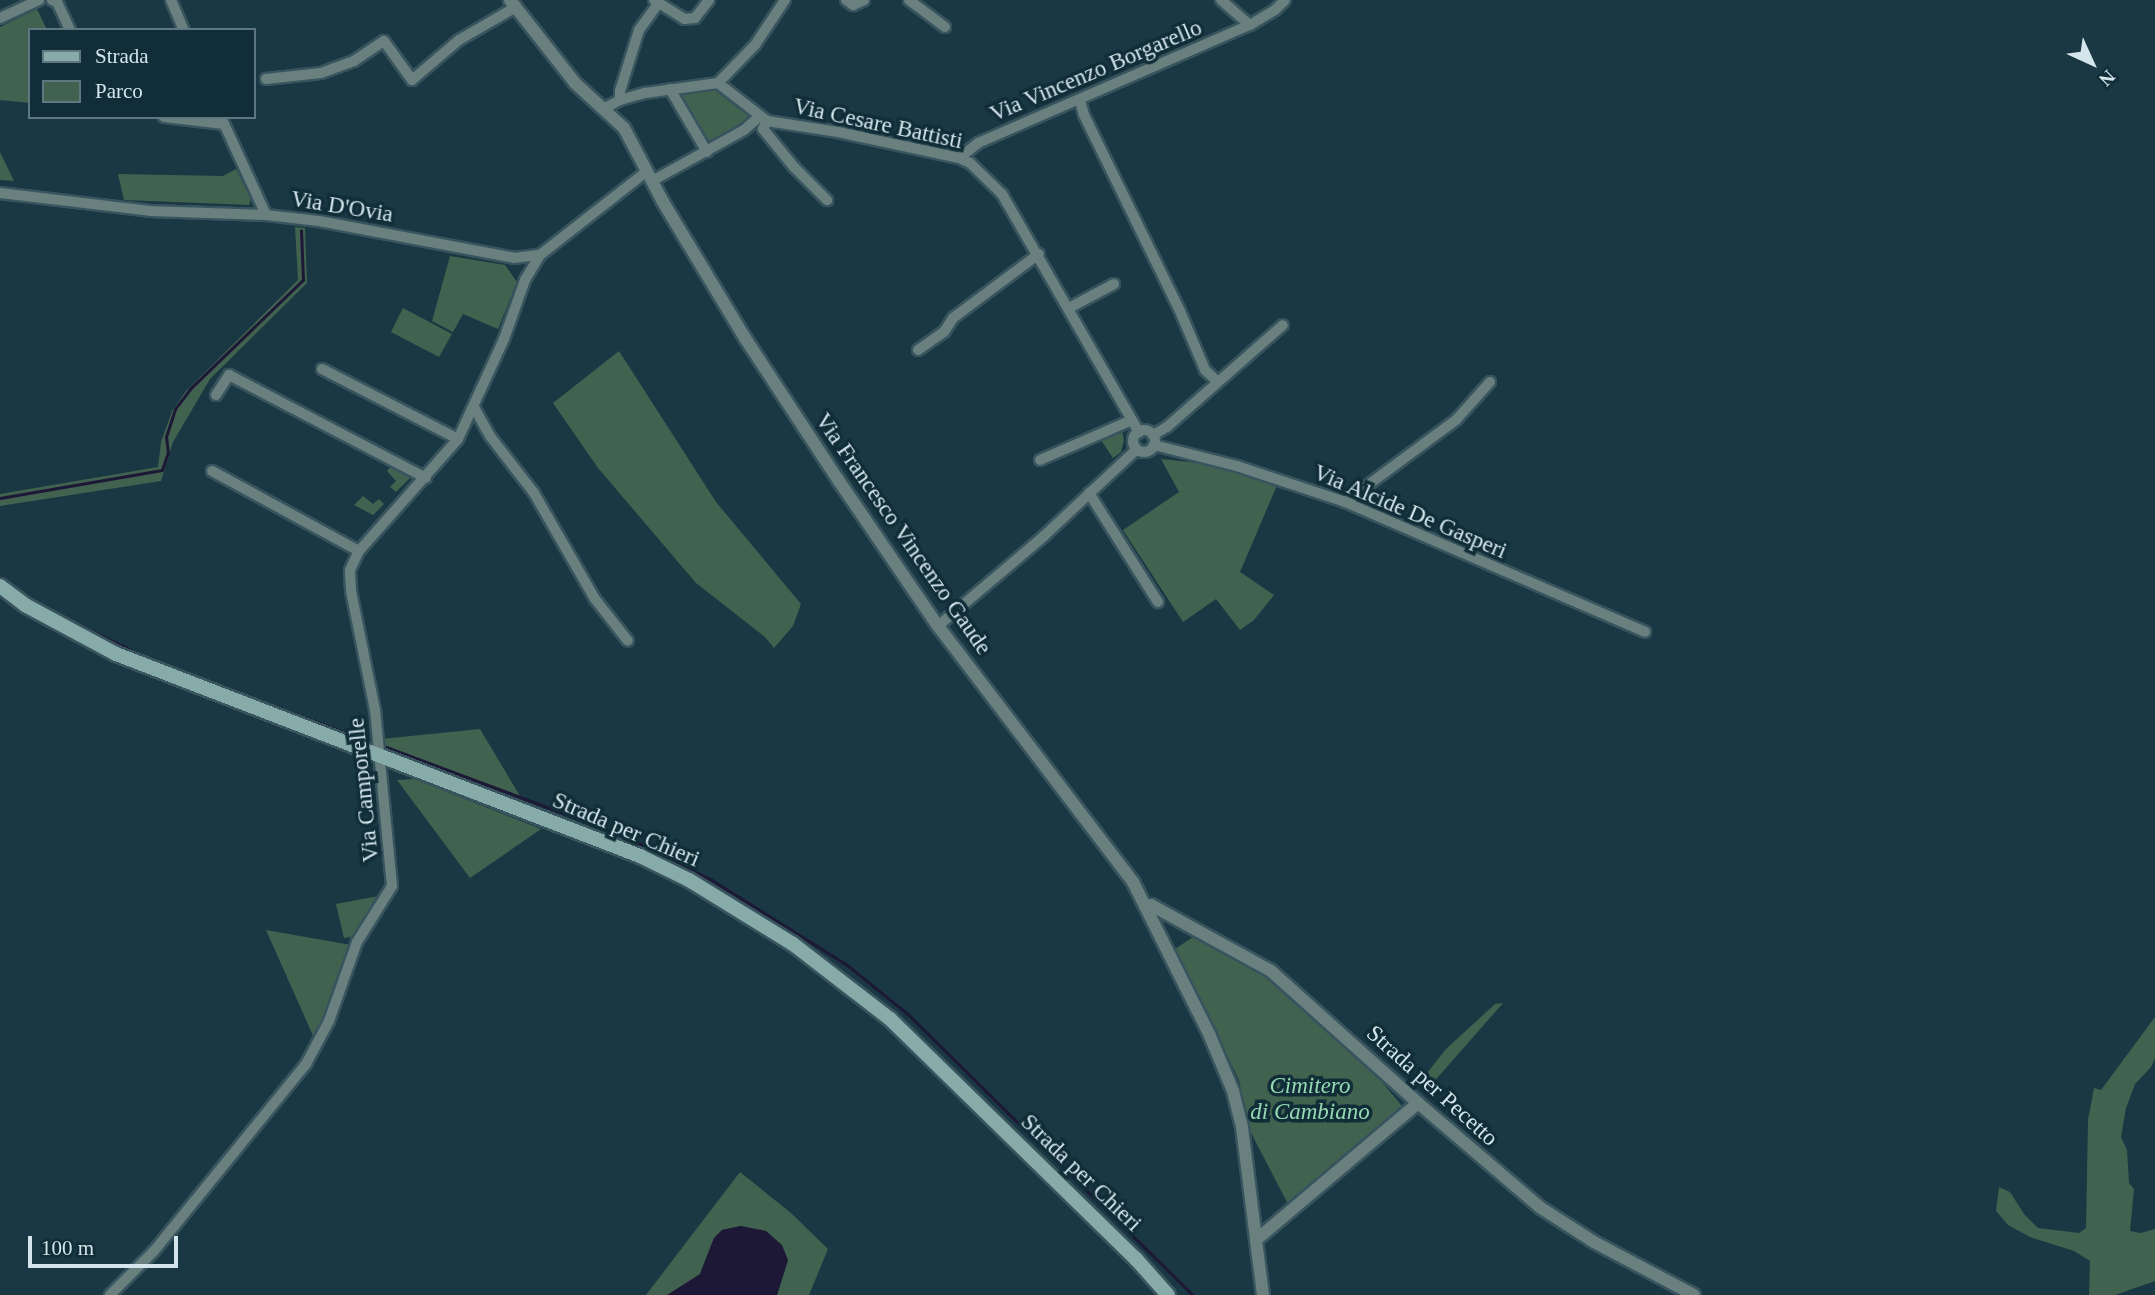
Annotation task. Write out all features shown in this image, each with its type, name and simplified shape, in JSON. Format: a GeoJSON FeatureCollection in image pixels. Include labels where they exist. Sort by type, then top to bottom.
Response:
{"type":"FeatureCollection","features":[{"type":"Feature","properties":{"kind":"main road","name":"Strada per Chieri"},"geometry":{"type":"LineString","coordinates":[[0,586],[25,605],[116,654],[640,856],[689,880],[793,944],[890,1019],[1136,1259],[1168,1295]]}},
{"type":"Feature","properties":{"kind":"street"},"geometry":{"type":"LineString","coordinates":[[0,18],[38,0]]}},
{"type":"Feature","properties":{"kind":"street"},"geometry":{"type":"LineString","coordinates":[[52,0],[57,2],[69,28]]}},
{"type":"Feature","properties":{"kind":"street"},"geometry":{"type":"LineString","coordinates":[[171,0],[183,28]]}},
{"type":"Feature","properties":{"kind":"street"},"geometry":{"type":"LineString","coordinates":[[620,100],[620,91],[639,30],[656,2],[684,19],[695,18],[700,5],[709,0]]}},
{"type":"Feature","properties":{"kind":"street"},"geometry":{"type":"LineString","coordinates":[[603,109],[620,100],[670,89],[718,83],[755,45],[785,0]]}},
{"type":"Feature","properties":{"kind":"street"},"geometry":{"type":"LineString","coordinates":[[846,0],[853,5],[864,0]]}},
{"type":"Feature","properties":{"kind":"street"},"geometry":{"type":"LineString","coordinates":[[909,0],[945,27]]}},
{"type":"Feature","properties":{"kind":"street"},"geometry":{"type":"LineString","coordinates":[[1221,0],[1250,25]]}},
{"type":"Feature","properties":{"kind":"street","name":"Via Vincenzo Borgarello"},"geometry":{"type":"LineString","coordinates":[[959,158],[978,143],[1250,25],[1275,10],[1284,0]]}},
{"type":"Feature","properties":{"kind":"street"},"geometry":{"type":"LineString","coordinates":[[266,79],[321,73],[354,61],[384,41],[412,80],[459,40],[513,4]]}},
{"type":"Feature","properties":{"kind":"street","name":"Via Francesco Vincenzo Gaude"},"geometry":{"type":"LineString","coordinates":[[513,4],[575,83],[624,128],[650,176],[784,398],[938,626],[1125,872],[1145,906],[1215,1045],[1233,1091],[1241,1127],[1263,1295]]}},
{"type":"Feature","properties":{"kind":"street","name":"Via Cesare Battisti"},"geometry":{"type":"LineString","coordinates":[[718,83],[763,119],[959,158],[983,174],[1002,194],[1039,254],[1139,432]]}},
{"type":"Feature","properties":{"kind":"street"},"geometry":{"type":"LineString","coordinates":[[670,89],[707,152]]}},
{"type":"Feature","properties":{"kind":"street"},"geometry":{"type":"LineString","coordinates":[[1080,101],[1205,370],[1217,381]]}},
{"type":"Feature","properties":{"kind":"street"},"geometry":{"type":"LineString","coordinates":[[203,119],[223,120],[266,215]]}},
{"type":"Feature","properties":{"kind":"street"},"geometry":{"type":"LineString","coordinates":[[540,255],[650,176],[707,152],[763,119]]}},
{"type":"Feature","properties":{"kind":"street"},"geometry":{"type":"LineString","coordinates":[[763,119],[763,130],[827,200]]}},
{"type":"Feature","properties":{"kind":"street","name":"Via D'Ovia"},"geometry":{"type":"LineString","coordinates":[[0,193],[174,213],[266,215],[356,226],[494,256],[540,255]]}},
{"type":"Feature","properties":{"kind":"street"},"geometry":{"type":"LineString","coordinates":[[918,350],[944,332],[953,318],[1039,254]]}},
{"type":"Feature","properties":{"kind":"street","name":"Via Camporelle"},"geometry":{"type":"LineString","coordinates":[[110,1295],[154,1251],[306,1064],[329,1021],[357,942],[392,886],[392,867],[377,754],[375,710],[351,591],[350,569],[359,551],[458,439],[475,409],[525,280],[540,255]]}},
{"type":"Feature","properties":{"kind":"street"},"geometry":{"type":"LineString","coordinates":[[1069,308],[1114,284]]}},
{"type":"Feature","properties":{"kind":"street"},"geometry":{"type":"LineString","coordinates":[[1153,440],[1146,430],[1139,432],[1133,441],[1137,449],[1144,452],[1153,440],[1217,381],[1283,325]]}},
{"type":"Feature","properties":{"kind":"street"},"geometry":{"type":"LineString","coordinates":[[322,369],[458,439]]}},
{"type":"Feature","properties":{"kind":"street"},"geometry":{"type":"LineString","coordinates":[[216,395],[229,375],[426,478]]}},
{"type":"Feature","properties":{"kind":"street"},"geometry":{"type":"LineString","coordinates":[[1345,502],[1456,419],[1490,382]]}},
{"type":"Feature","properties":{"kind":"street"},"geometry":{"type":"LineString","coordinates":[[475,409],[490,436],[534,494],[595,599],[628,641]]}},
{"type":"Feature","properties":{"kind":"street"},"geometry":{"type":"LineString","coordinates":[[1040,460],[1132,420]]}},
{"type":"Feature","properties":{"kind":"street","name":"Via Alcide De Gasperi"},"geometry":{"type":"LineString","coordinates":[[1153,440],[1345,502],[1645,632]]}},
{"type":"Feature","properties":{"kind":"street"},"geometry":{"type":"LineString","coordinates":[[938,626],[1137,449]]}},
{"type":"Feature","properties":{"kind":"street"},"geometry":{"type":"LineString","coordinates":[[212,471],[359,551]]}},
{"type":"Feature","properties":{"kind":"street"},"geometry":{"type":"LineString","coordinates":[[1090,493],[1158,602]]}},
{"type":"Feature","properties":{"kind":"street","name":"Strada per Pecetto"},"geometry":{"type":"LineString","coordinates":[[1145,906],[1151,905],[1271,971],[1512,1186],[1565,1225],[1694,1295]]}},
{"type":"Feature","properties":{"kind":"street"},"geometry":{"type":"LineString","coordinates":[[1256,1240],[1418,1103]]}},
{"type":"Feature","properties":{"kind":"green space"},"geometry":{"type":"Polygon","coordinates":[[[37,9],[46,28],[28,28],[28,103],[0,100],[0,27],[37,9]]]}},
{"type":"Feature","properties":{"kind":"green space"},"geometry":{"type":"Polygon","coordinates":[[[716,87],[754,119],[707,149],[673,92],[716,87]]]}},
{"type":"Feature","properties":{"kind":"green space"},"geometry":{"type":"Polygon","coordinates":[[[0,152],[14,181],[0,180],[0,152]]]}},
{"type":"Feature","properties":{"kind":"green space"},"geometry":{"type":"Polygon","coordinates":[[[236,169],[251,199],[249,205],[124,200],[118,174],[223,176],[236,169]]]}},
{"type":"Feature","properties":{"kind":"green space"},"geometry":{"type":"Polygon","coordinates":[[[295,227],[305,228],[307,283],[210,379],[173,442],[161,481],[0,506],[0,494],[158,467],[161,442],[172,411],[186,391],[298,280],[295,227]]]}},
{"type":"Feature","properties":{"kind":"green space"},"geometry":{"type":"Polygon","coordinates":[[[450,256],[505,265],[517,282],[498,329],[463,314],[453,332],[432,321],[450,256]]]}},
{"type":"Feature","properties":{"kind":"green space"},"geometry":{"type":"Polygon","coordinates":[[[403,308],[452,334],[439,357],[391,332],[403,308]]]}},
{"type":"Feature","properties":{"kind":"green space"},"geometry":{"type":"Polygon","coordinates":[[[619,351],[716,502],[801,604],[793,626],[774,648],[765,637],[696,583],[598,468],[553,403],[619,351]]]}},
{"type":"Feature","properties":{"kind":"green space"},"geometry":{"type":"Polygon","coordinates":[[[1122,430],[1124,440],[1121,452],[1113,458],[1101,440],[1122,430]]]}},
{"type":"Feature","properties":{"kind":"green space"},"geometry":{"type":"Polygon","coordinates":[[[1161,459],[1208,464],[1278,483],[1240,572],[1274,595],[1254,620],[1240,630],[1216,599],[1183,622],[1123,530],[1179,492],[1161,459]]]}},
{"type":"Feature","properties":{"kind":"green space"},"geometry":{"type":"Polygon","coordinates":[[[391,466],[412,476],[396,492],[390,487],[396,481],[387,471],[391,466]]]}},
{"type":"Feature","properties":{"kind":"green space"},"geometry":{"type":"Polygon","coordinates":[[[363,496],[373,504],[379,499],[384,504],[373,515],[354,505],[363,496]]]}},
{"type":"Feature","properties":{"kind":"green space"},"geometry":{"type":"Polygon","coordinates":[[[480,729],[520,796],[384,745],[381,739],[480,729]]]}},
{"type":"Feature","properties":{"kind":"green space"},"geometry":{"type":"Polygon","coordinates":[[[414,779],[541,829],[470,878],[397,780],[414,779]]]}},
{"type":"Feature","properties":{"kind":"green space"},"geometry":{"type":"Polygon","coordinates":[[[384,895],[369,920],[355,936],[344,938],[336,904],[384,895]]]}},
{"type":"Feature","properties":{"kind":"green space"},"geometry":{"type":"Polygon","coordinates":[[[266,930],[351,945],[329,1012],[315,1040],[266,930]]]}},
{"type":"Feature","properties":{"kind":"green space","name":"Cimitero di Cambiano"},"geometry":{"type":"Polygon","coordinates":[[[1196,935],[1261,969],[1355,1050],[1402,1106],[1288,1204],[1249,1129],[1239,1080],[1175,949],[1196,935]]]}},
{"type":"Feature","properties":{"kind":"green space"},"geometry":{"type":"Polygon","coordinates":[[[1503,1003],[1431,1085],[1423,1078],[1446,1049],[1495,1004],[1503,1003]]]}},
{"type":"Feature","properties":{"kind":"green space"},"geometry":{"type":"Polygon","coordinates":[[[2155,1017],[2155,1058],[2151,1067],[2135,1084],[2126,1108],[2121,1137],[2127,1150],[2129,1183],[2134,1189],[2130,1231],[2141,1233],[2155,1229],[2155,1281],[2115,1295],[2089,1295],[2090,1261],[2074,1251],[2030,1237],[2008,1225],[1996,1211],[1999,1187],[2010,1192],[2024,1214],[2038,1228],[2079,1233],[2086,1228],[2088,1120],[2094,1088],[2101,1090],[2155,1017]]]}},
{"type":"Feature","properties":{"kind":"green space"},"geometry":{"type":"Polygon","coordinates":[[[740,1172],[791,1213],[828,1249],[809,1295],[777,1295],[788,1260],[741,1226],[722,1230],[714,1238],[700,1274],[687,1284],[667,1295],[646,1295],[740,1172]]]}},
{"type":"Feature","properties":{"kind":"shaded area"},"geometry":{"type":"Polygon","coordinates":[[[741,1226],[766,1231],[782,1245],[788,1260],[777,1295],[667,1295],[700,1274],[714,1238],[722,1230],[741,1226]]]}},
{"type":"Feature","properties":{"kind":"waterway"},"geometry":{"type":"LineString","coordinates":[[0,498],[162,470],[168,453],[166,437],[175,409],[190,389],[303,280],[301,231]]}},
{"type":"Feature","properties":{"kind":"waterway"},"geometry":{"type":"LineString","coordinates":[[51,611],[156,662],[368,741]]}},
{"type":"Feature","properties":{"kind":"waterway"},"geometry":{"type":"LineString","coordinates":[[386,747],[623,835],[712,880],[846,964],[908,1014],[1193,1295]]}}]}
